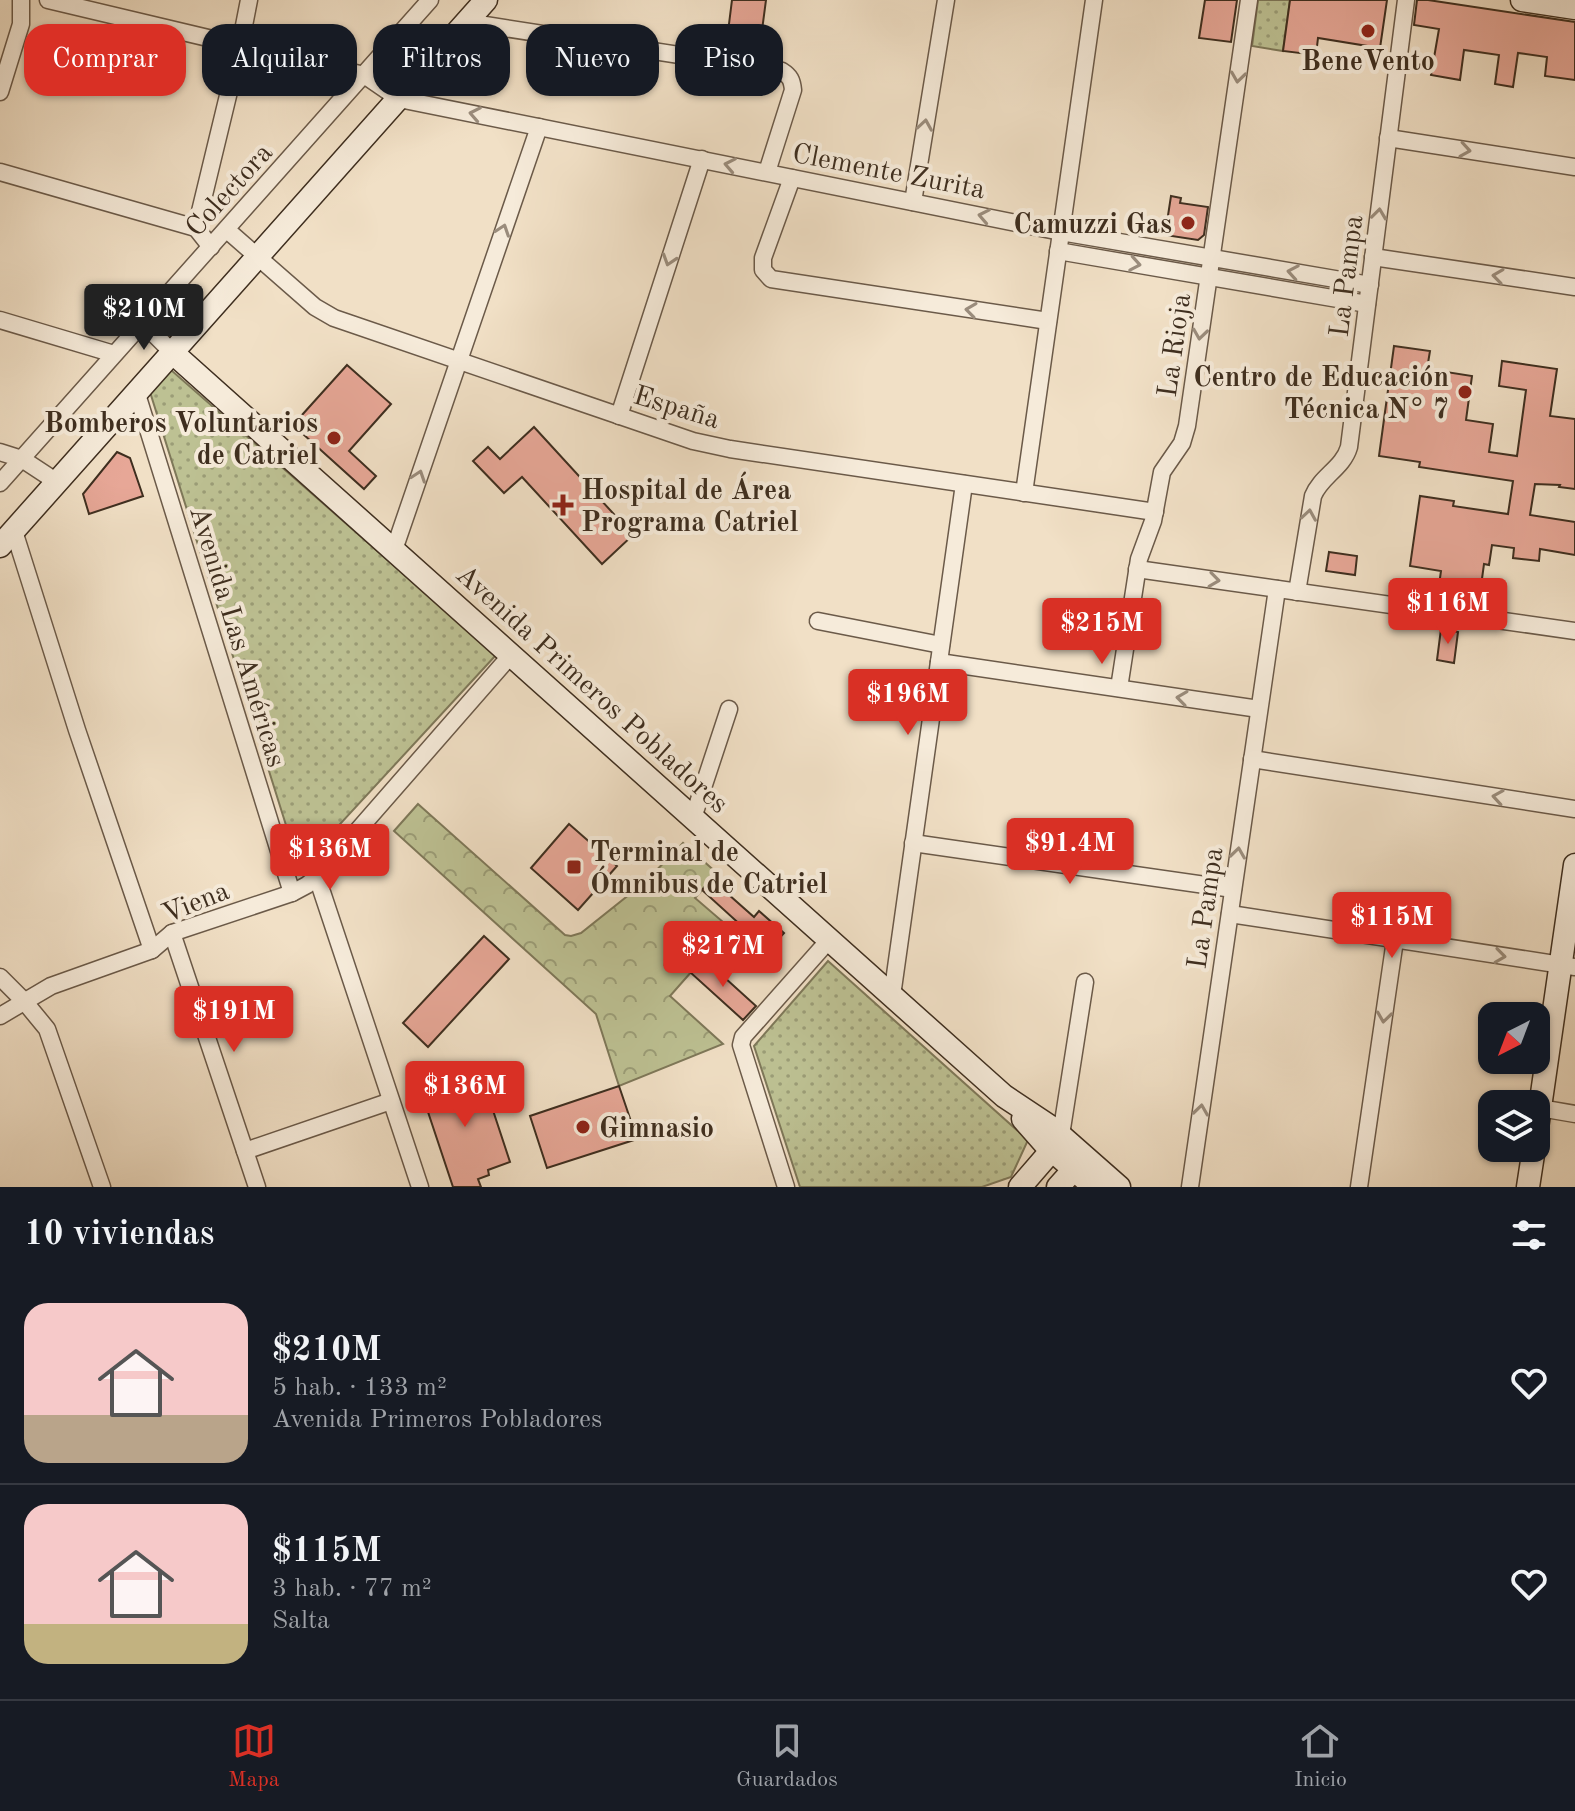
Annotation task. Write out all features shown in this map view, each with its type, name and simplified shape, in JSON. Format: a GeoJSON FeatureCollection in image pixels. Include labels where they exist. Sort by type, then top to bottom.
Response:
{"type":"FeatureCollection","features":[{"type":"Feature","properties":{"kind":"street"},"geometry":{"type":"LineString","coordinates":[[0,92],[21,24],[21,0]]}},
{"type":"Feature","properties":{"kind":"street"},"geometry":{"type":"LineString","coordinates":[[48,0],[202,37]]}},
{"type":"Feature","properties":{"kind":"street"},"geometry":{"type":"LineString","coordinates":[[244,24],[249,0]]}},
{"type":"Feature","properties":{"kind":"street","name":"Colectora"},"geometry":{"type":"LineString","coordinates":[[0,483],[430,0]]}},
{"type":"Feature","properties":{"kind":"street"},"geometry":{"type":"LineString","coordinates":[[152,950],[7,538],[486,0]]}},
{"type":"Feature","properties":{"kind":"street"},"geometry":{"type":"LineString","coordinates":[[913,202],[946,0]]}},
{"type":"Feature","properties":{"kind":"street"},"geometry":{"type":"LineString","coordinates":[[1024,493],[1094,0]]}},
{"type":"Feature","properties":{"kind":"street","name":"La Rioja"},"geometry":{"type":"LineString","coordinates":[[1119,688],[1141,549],[1151,529],[1162,472],[1185,434],[1249,0]]}},
{"type":"Feature","properties":{"kind":"street","name":"La Pampa"},"geometry":{"type":"LineString","coordinates":[[1297,592],[1313,496],[1320,483],[1344,461],[1349,447],[1406,0]]}},
{"type":"Feature","properties":{"kind":"street"},"geometry":{"type":"LineString","coordinates":[[1522,0],[1575,8]]}},
{"type":"Feature","properties":{"kind":"street"},"geometry":{"type":"LineString","coordinates":[[466,22],[775,69],[789,75],[793,90],[767,172]]}},
{"type":"Feature","properties":{"kind":"street"},"geometry":{"type":"LineString","coordinates":[[357,73],[399,99]]}},
{"type":"Feature","properties":{"kind":"street"},"geometry":{"type":"LineString","coordinates":[[196,228],[228,96]]}},
{"type":"Feature","properties":{"kind":"street","name":"Clemente Zurita"},"geometry":{"type":"LineString","coordinates":[[399,99],[1061,232],[1370,285]]}},
{"type":"Feature","properties":{"kind":"street"},"geometry":{"type":"LineString","coordinates":[[394,550],[539,127]]}},
{"type":"Feature","properties":{"kind":"street"},"geometry":{"type":"LineString","coordinates":[[1388,138],[1575,167]]}},
{"type":"Feature","properties":{"kind":"street"},"geometry":{"type":"LineString","coordinates":[[619,416],[702,159]]}},
{"type":"Feature","properties":{"kind":"street"},"geometry":{"type":"LineString","coordinates":[[0,172],[196,228],[211,247]]}},
{"type":"Feature","properties":{"kind":"street"},"geometry":{"type":"LineString","coordinates":[[792,178],[763,258],[763,270],[771,279],[1048,321]]}},
{"type":"Feature","properties":{"kind":"street","name":"España"},"geometry":{"type":"LineString","coordinates":[[227,230],[324,313],[345,323],[693,441],[1155,512]]}},
{"type":"Feature","properties":{"kind":"street"},"geometry":{"type":"LineString","coordinates":[[1058,251],[1367,304]]}},
{"type":"Feature","properties":{"kind":"street"},"geometry":{"type":"LineString","coordinates":[[1373,257],[1575,287]]}},
{"type":"Feature","properties":{"kind":"street"},"geometry":{"type":"LineString","coordinates":[[0,320],[114,354]]}},
{"type":"Feature","properties":{"kind":"street","name":"Avenida Primeros Pobladores"},"geometry":{"type":"LineString","coordinates":[[143,323],[1004,1096],[1068,1151],[1119,1187]]}},
{"type":"Feature","properties":{"kind":"street","name":"Avenida Las Américas"},"geometry":{"type":"LineString","coordinates":[[137,394],[292,893]]}},
{"type":"Feature","properties":{"kind":"street"},"geometry":{"type":"LineString","coordinates":[[0,452],[22,459],[57,482]]}},
{"type":"Feature","properties":{"kind":"street"},"geometry":{"type":"LineString","coordinates":[[892,996],[964,484]]}},
{"type":"Feature","properties":{"kind":"street"},"geometry":{"type":"LineString","coordinates":[[1137,569],[1575,631]]}},
{"type":"Feature","properties":{"kind":"street","name":"La Pampa"},"geometry":{"type":"LineString","coordinates":[[1190,1187],[1277,589]]}},
{"type":"Feature","properties":{"kind":"street"},"geometry":{"type":"LineString","coordinates":[[818,621],[940,654],[1119,688],[1259,709]]}},
{"type":"Feature","properties":{"kind":"street","name":"Viena"},"geometry":{"type":"LineString","coordinates":[[0,1016],[51,986],[152,950],[172,933],[292,893],[307,885],[511,655]]}},
{"type":"Feature","properties":{"kind":"street"},"geometry":{"type":"LineString","coordinates":[[693,818],[729,709]]}},
{"type":"Feature","properties":{"kind":"street"},"geometry":{"type":"LineString","coordinates":[[1252,759],[1575,809]]}},
{"type":"Feature","properties":{"kind":"street"},"geometry":{"type":"LineString","coordinates":[[913,843],[1233,889]]}},
{"type":"Feature","properties":{"kind":"street"},"geometry":{"type":"LineString","coordinates":[[1544,1090],[1568,966],[1575,865]]}},
{"type":"Feature","properties":{"kind":"street"},"geometry":{"type":"LineString","coordinates":[[317,877],[420,1187]]}},
{"type":"Feature","properties":{"kind":"street"},"geometry":{"type":"LineString","coordinates":[[1230,914],[1568,966]]}},
{"type":"Feature","properties":{"kind":"street"},"geometry":{"type":"LineString","coordinates":[[172,933],[257,1187]]}},
{"type":"Feature","properties":{"kind":"street"},"geometry":{"type":"LineString","coordinates":[[786,1187],[741,1045],[743,1037],[829,940]]}},
{"type":"Feature","properties":{"kind":"street"},"geometry":{"type":"LineString","coordinates":[[1359,1187],[1395,940]]}},
{"type":"Feature","properties":{"kind":"street"},"geometry":{"type":"LineString","coordinates":[[0,977],[47,1029],[102,1187]]}},
{"type":"Feature","properties":{"kind":"street"},"geometry":{"type":"LineString","coordinates":[[1058,1187],[1068,1151],[1085,982]]}},
{"type":"Feature","properties":{"kind":"street"},"geometry":{"type":"LineString","coordinates":[[245,1151],[391,1101]]}},
{"type":"Feature","properties":{"kind":"street"},"geometry":{"type":"LineString","coordinates":[[1550,1110],[1575,1114]]}},
{"type":"Feature","properties":{"kind":"street"},"geometry":{"type":"LineString","coordinates":[[1020,1187],[1068,1151]]}},
{"type":"Feature","properties":{"kind":"street","name":"Avenida Primeros Pobladores"},"geometry":{"type":"LineString","coordinates":[[1068,1151],[1094,1187]]}},
{"type":"Feature","properties":{"kind":"street"},"geometry":{"type":"LineString","coordinates":[[1528,1187],[1532,1162]]}},
{"type":"Feature","properties":{"kind":"green space"},"geometry":{"type":"Polygon","coordinates":[[[1258,0],[1290,0],[1283,51],[1252,46],[1258,0]]]}},
{"type":"Feature","properties":{"kind":"green space"},"geometry":{"type":"Polygon","coordinates":[[[171,370],[496,655],[318,848],[296,857],[150,392],[171,370]]]}},
{"type":"Feature","properties":{"kind":"green space"},"geometry":{"type":"Polygon","coordinates":[[[418,804],[565,935],[571,936],[581,933],[645,882],[683,843],[717,873],[695,898],[730,928],[670,996],[723,1044],[619,1086],[596,1014],[394,831],[418,804]]]}},
{"type":"Feature","properties":{"kind":"green space"},"geometry":{"type":"Polygon","coordinates":[[[828,961],[1028,1140],[1011,1177],[982,1187],[800,1187],[754,1046],[828,961]]]}},
{"type":"Feature","properties":{"kind":"building"},"geometry":{"type":"Polygon","coordinates":[[[732,0],[766,0],[763,24],[729,24],[732,0]]]}},
{"type":"Feature","properties":{"kind":"building"},"geometry":{"type":"Polygon","coordinates":[[[1205,0],[1237,0],[1231,42],[1199,38],[1205,0]]]}},
{"type":"Feature","properties":{"kind":"building"},"geometry":{"type":"Polygon","coordinates":[[[1290,0],[1387,0],[1380,48],[1318,38],[1316,55],[1283,51],[1290,0]]]}},
{"type":"Feature","properties":{"kind":"building"},"geometry":{"type":"Polygon","coordinates":[[[1417,0],[1575,22],[1575,80],[1545,76],[1547,57],[1518,53],[1513,87],[1495,84],[1499,55],[1464,50],[1460,80],[1431,75],[1439,29],[1414,25],[1417,0]]]}},
{"type":"Feature","properties":{"kind":"building","name":"Camuzzi Gas"},"geometry":{"type":"Polygon","coordinates":[[[1171,196],[1181,198],[1180,203],[1208,207],[1204,235],[1198,240],[1165,235],[1171,196]]]}},
{"type":"Feature","properties":{"kind":"building"},"geometry":{"type":"Polygon","coordinates":[[[1394,346],[1430,351],[1427,369],[1472,376],[1466,420],[1493,424],[1489,452],[1517,456],[1526,390],[1499,386],[1502,361],[1557,369],[1550,416],[1575,419],[1575,489],[1535,484],[1530,515],[1575,522],[1575,555],[1540,549],[1539,561],[1513,558],[1514,548],[1492,545],[1489,565],[1484,564],[1481,586],[1457,582],[1456,587],[1439,585],[1441,571],[1410,566],[1420,496],[1454,501],[1453,506],[1508,514],[1513,481],[1419,467],[1420,462],[1379,456],[1394,346]]]}},
{"type":"Feature","properties":{"kind":"building","name":"Bomberos Voluntarios de Catriel"},"geometry":{"type":"Polygon","coordinates":[[[347,365],[391,404],[349,451],[376,476],[364,489],[293,425],[347,365]]]}},
{"type":"Feature","properties":{"kind":"building"},"geometry":{"type":"Polygon","coordinates":[[[534,427],[633,535],[602,564],[522,477],[504,493],[473,461],[488,447],[500,459],[534,427]]]}},
{"type":"Feature","properties":{"kind":"building"},"geometry":{"type":"Polygon","coordinates":[[[117,452],[130,458],[143,496],[89,514],[83,494],[117,452]]]}},
{"type":"Feature","properties":{"kind":"building"},"geometry":{"type":"Polygon","coordinates":[[[1329,552],[1357,556],[1355,575],[1326,571],[1329,552]]]}},
{"type":"Feature","properties":{"kind":"building"},"geometry":{"type":"Polygon","coordinates":[[[1441,629],[1458,632],[1454,663],[1437,660],[1441,629]]]}},
{"type":"Feature","properties":{"kind":"building","name":"Terminal de Ómnibus de Catriel"},"geometry":{"type":"Polygon","coordinates":[[[569,824],[617,866],[578,910],[531,868],[569,824]]]}},
{"type":"Feature","properties":{"kind":"building"},"geometry":{"type":"Polygon","coordinates":[[[711,879],[754,917],[759,911],[784,933],[773,945],[779,951],[772,959],[741,931],[744,928],[702,890],[711,879]]]}},
{"type":"Feature","properties":{"kind":"building"},"geometry":{"type":"Polygon","coordinates":[[[484,936],[509,959],[428,1047],[403,1023],[484,936]]]}},
{"type":"Feature","properties":{"kind":"building"},"geometry":{"type":"Polygon","coordinates":[[[703,958],[756,1006],[743,1020],[691,973],[703,958]]]}},
{"type":"Feature","properties":{"kind":"building"},"geometry":{"type":"Polygon","coordinates":[[[480,1071],[510,1162],[488,1170],[489,1175],[478,1179],[481,1187],[453,1187],[420,1088],[480,1071]]]}},
{"type":"Feature","properties":{"kind":"building","name":"Gimnasio"},"geometry":{"type":"Polygon","coordinates":[[[619,1086],[637,1139],[547,1168],[530,1116],[619,1086]]]}},
{"type":"Feature","properties":{"kind":"place","name":"BeneVento"},"geometry":{"type":"Point","coordinates":[1368,31]}},
{"type":"Feature","properties":{"kind":"place","name":"Camuzzi Gas"},"geometry":{"type":"Point","coordinates":[1188,223]}},
{"type":"Feature","properties":{"kind":"place","name":"Centro de Educación Técnica N° 7"},"geometry":{"type":"Point","coordinates":[1465,392]}},
{"type":"Feature","properties":{"kind":"place","name":"Bomberos Voluntarios de Catriel"},"geometry":{"type":"Point","coordinates":[334,438]}},
{"type":"Feature","properties":{"kind":"place","name":"Hospital de Área Programa Catriel"},"geometry":{"type":"Point","coordinates":[563,505]}},
{"type":"Feature","properties":{"kind":"place","name":"Terminal de Ómnibus de Catriel"},"geometry":{"type":"Point","coordinates":[574,867]}},
{"type":"Feature","properties":{"kind":"place","name":"Gimnasio"},"geometry":{"type":"Point","coordinates":[583,1127]}}]}
